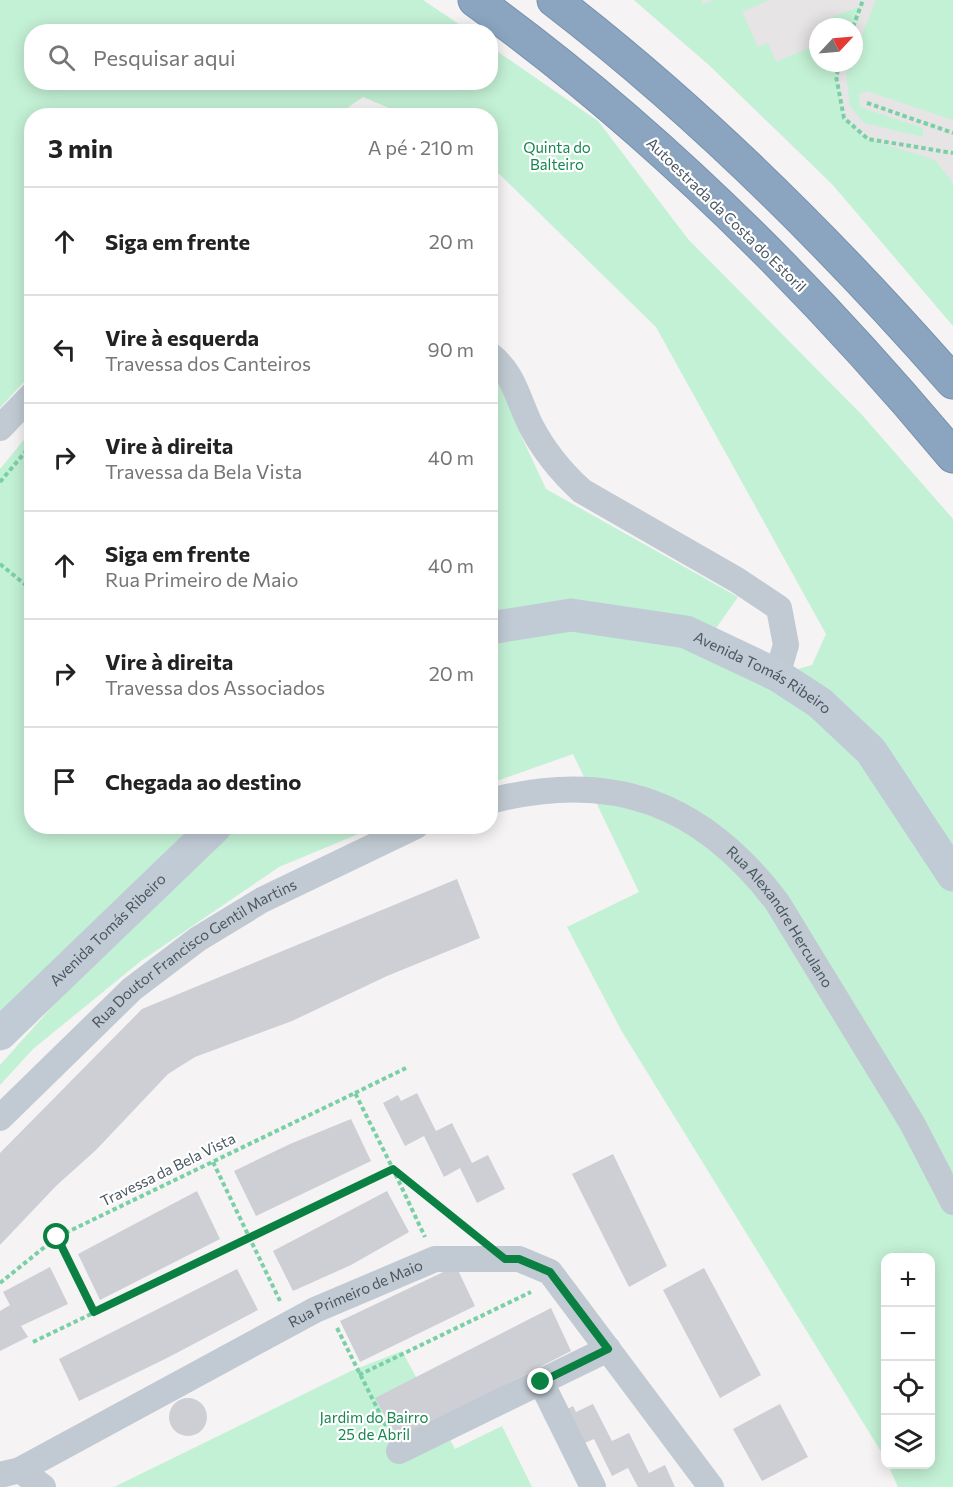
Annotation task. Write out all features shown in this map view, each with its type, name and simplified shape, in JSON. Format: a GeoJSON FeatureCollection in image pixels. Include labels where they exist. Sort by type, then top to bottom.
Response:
{"type":"FeatureCollection","features":[{"type":"Feature","properties":{"kind":"highway","name":"Autoestrada da Costa do Estoril"},"geometry":{"type":"LineString","coordinates":[[475,0],[569,73],[691,176],[830,317],[953,456]]}},
{"type":"Feature","properties":{"kind":"highway"},"geometry":{"type":"LineString","coordinates":[[554,0],[686,108],[745,161],[860,278],[953,382]]}},
{"type":"Feature","properties":{"kind":"street"},"geometry":{"type":"LineString","coordinates":[[498,361],[504,365],[543,448],[561,471],[582,491],[737,580],[779,608],[786,645],[777,675]]}},
{"type":"Feature","properties":{"kind":"street"},"geometry":{"type":"LineString","coordinates":[[0,428],[24,403]]}},
{"type":"Feature","properties":{"kind":"street","name":"Avenida Tomás Ribeiro"},"geometry":{"type":"LineString","coordinates":[[498,627],[571,615],[687,632],[777,675],[820,703],[871,752],[953,875]]}},
{"type":"Feature","properties":{"kind":"street","name":"Rua Alexandre Herculano"},"geometry":{"type":"LineString","coordinates":[[498,799],[528,792],[566,789],[627,794],[679,814],[732,851],[754,872],[777,902],[912,1123],[953,1202]]}},
{"type":"Feature","properties":{"kind":"street","name":"Avenida Tomás Ribeiro"},"geometry":{"type":"LineString","coordinates":[[0,1034],[208,834]]}},
{"type":"Feature","properties":{"kind":"street","name":"Rua Doutor Francisco Gentil Martins"},"geometry":{"type":"LineString","coordinates":[[0,1118],[132,989],[198,939],[262,900],[400,834]]}},
{"type":"Feature","properties":{"kind":"street","name":"Rua Primeiro de Maio"},"geometry":{"type":"LineString","coordinates":[[10,1473],[326,1305],[435,1259],[519,1259],[550,1272],[711,1487]]}},
{"type":"Feature","properties":{"kind":"street"},"geometry":{"type":"LineString","coordinates":[[399,1451],[608,1349]]}},
{"type":"Feature","properties":{"kind":"street"},"geometry":{"type":"LineString","coordinates":[[541,1382],[593,1487]]}},
{"type":"Feature","properties":{"kind":"street"},"geometry":{"type":"LineString","coordinates":[[10,1473],[43,1487]]}},
{"type":"Feature","properties":{"kind":"path"},"geometry":{"type":"LineString","coordinates":[[856,18],[863,0]]}},
{"type":"Feature","properties":{"kind":"path"},"geometry":{"type":"LineString","coordinates":[[838,72],[836,76],[844,118],[868,139],[953,153]]}},
{"type":"Feature","properties":{"kind":"path"},"geometry":{"type":"LineString","coordinates":[[867,103],[953,133]]}},
{"type":"Feature","properties":{"kind":"path"},"geometry":{"type":"LineString","coordinates":[[0,482],[24,454]]}},
{"type":"Feature","properties":{"kind":"path"},"geometry":{"type":"LineString","coordinates":[[0,564],[24,584]]}},
{"type":"Feature","properties":{"kind":"path","name":"Travessa da Bela Vista"},"geometry":{"type":"LineString","coordinates":[[0,1283],[57,1237],[406,1068]]}},
{"type":"Feature","properties":{"kind":"path"},"geometry":{"type":"LineString","coordinates":[[355,1093],[435,1259]]}},
{"type":"Feature","properties":{"kind":"path"},"geometry":{"type":"LineString","coordinates":[[213,1162],[291,1323]]}},
{"type":"Feature","properties":{"kind":"path"},"geometry":{"type":"LineString","coordinates":[[33,1342],[393,1169]]}},
{"type":"Feature","properties":{"kind":"path"},"geometry":{"type":"LineString","coordinates":[[393,1169],[505,1259]]}},
{"type":"Feature","properties":{"kind":"path"},"geometry":{"type":"LineString","coordinates":[[57,1237],[94,1312]]}},
{"type":"Feature","properties":{"kind":"path"},"geometry":{"type":"LineString","coordinates":[[358,1375],[556,1280]]}},
{"type":"Feature","properties":{"kind":"path"},"geometry":{"type":"LineString","coordinates":[[326,1305],[358,1375],[399,1451]]}},
{"type":"Feature","properties":{"kind":"shaded area"},"geometry":{"type":"Polygon","coordinates":[[[634,0],[953,0],[953,319],[832,184],[709,65],[634,0]]]}},
{"type":"Feature","properties":{"kind":"green space","name":"Quinta do Balteiro"},"geometry":{"type":"Polygon","coordinates":[[[0,0],[423,0],[459,24],[24,24],[24,90],[498,90],[498,52],[598,121],[688,239],[863,416],[953,519],[953,1487],[898,1487],[890,1469],[935,1469],[935,1253],[881,1253],[881,1452],[621,1030],[567,927],[639,892],[573,754],[498,781],[498,378],[505,382],[517,427],[546,489],[738,597],[707,641],[777,675],[812,665],[826,634],[656,327],[498,173],[498,108],[389,108],[363,97],[347,108],[24,108],[24,382],[0,408],[0,0]]]}},
{"type":"Feature","properties":{"kind":"green space"},"geometry":{"type":"Polygon","coordinates":[[[634,0],[701,0],[703,4],[714,0],[769,0],[742,12],[758,47],[768,43],[776,62],[809,48],[809,72],[838,72],[836,76],[844,118],[868,139],[935,160],[953,183],[953,326],[832,184],[709,65],[634,0]]]}},
{"type":"Feature","properties":{"kind":"green space"},"geometry":{"type":"Polygon","coordinates":[[[876,0],[953,0],[953,120],[867,91],[859,94],[860,107],[923,128],[923,137],[864,123],[850,106],[846,73],[863,72],[863,32],[876,0]]]}},
{"type":"Feature","properties":{"kind":"green space"},"geometry":{"type":"Polygon","coordinates":[[[861,6],[856,18],[831,18],[861,6]]]}},
{"type":"Feature","properties":{"kind":"green space"},"geometry":{"type":"Polygon","coordinates":[[[24,440],[24,834],[209,834],[0,1034],[0,469],[24,440]]]}},
{"type":"Feature","properties":{"kind":"green space"},"geometry":{"type":"Polygon","coordinates":[[[220,834],[358,834],[279,867],[141,961],[33,1049],[0,1085],[0,1065],[51,1008],[220,834]]]}},
{"type":"Feature","properties":{"kind":"green space","name":"Jardim do Bairro 25 de Abril"},"geometry":{"type":"Polygon","coordinates":[[[402,1351],[455,1449],[502,1426],[532,1487],[114,1487],[351,1371],[402,1351]]]}},
{"type":"Feature","properties":{"kind":"building"},"geometry":{"type":"Polygon","coordinates":[[[457,879],[480,938],[387,976],[292,1021],[195,1057],[168,1074],[96,1150],[56,1186],[0,1245],[0,1153],[142,1009],[457,879]]]}},
{"type":"Feature","properties":{"kind":"building"},"geometry":{"type":"Polygon","coordinates":[[[417,1093],[436,1131],[452,1123],[472,1163],[488,1155],[505,1189],[477,1203],[460,1168],[444,1177],[424,1136],[405,1146],[383,1103],[398,1095],[401,1101],[417,1093]]]}},
{"type":"Feature","properties":{"kind":"building"},"geometry":{"type":"Polygon","coordinates":[[[351,1119],[371,1161],[256,1216],[234,1171],[290,1144],[351,1119]]]}},
{"type":"Feature","properties":{"kind":"building"},"geometry":{"type":"Polygon","coordinates":[[[613,1154],[667,1266],[629,1287],[572,1174],[613,1154]]]}},
{"type":"Feature","properties":{"kind":"building"},"geometry":{"type":"Polygon","coordinates":[[[197,1191],[220,1239],[100,1300],[78,1254],[197,1191]]]}},
{"type":"Feature","properties":{"kind":"building"},"geometry":{"type":"Polygon","coordinates":[[[387,1191],[409,1232],[351,1265],[293,1291],[273,1251],[387,1191]]]}},
{"type":"Feature","properties":{"kind":"building"},"geometry":{"type":"Polygon","coordinates":[[[456,1266],[475,1306],[360,1362],[340,1321],[456,1266]]]}},
{"type":"Feature","properties":{"kind":"building"},"geometry":{"type":"Polygon","coordinates":[[[50,1267],[68,1304],[21,1326],[28,1337],[0,1351],[0,1311],[10,1305],[3,1292],[50,1267]]]}},
{"type":"Feature","properties":{"kind":"building"},"geometry":{"type":"Polygon","coordinates":[[[704,1268],[761,1375],[720,1398],[663,1290],[704,1268]]]}},
{"type":"Feature","properties":{"kind":"building"},"geometry":{"type":"Polygon","coordinates":[[[237,1269],[258,1310],[79,1401],[59,1359],[237,1269]]]}},
{"type":"Feature","properties":{"kind":"building"},"geometry":{"type":"Polygon","coordinates":[[[551,1308],[571,1351],[398,1440],[375,1398],[551,1308]]]}},
{"type":"Feature","properties":{"kind":"building"},"geometry":{"type":"Polygon","coordinates":[[[188,1398],[202,1403],[207,1417],[202,1431],[188,1436],[174,1431],[169,1417],[174,1403],[188,1398]]]}},
{"type":"Feature","properties":{"kind":"building"},"geometry":{"type":"Polygon","coordinates":[[[593,1404],[612,1441],[629,1433],[649,1473],[665,1465],[675,1487],[638,1487],[628,1468],[612,1476],[594,1439],[580,1445],[563,1411],[573,1406],[576,1412],[593,1404]]]}},
{"type":"Feature","properties":{"kind":"building"},"geometry":{"type":"Polygon","coordinates":[[[780,1404],[808,1457],[762,1481],[733,1429],[780,1404]]]}},
{"type":"Feature","properties":{"kind":"route"},"geometry":{"type":"LineString","coordinates":[[57,1237],[94,1312],[393,1169],[505,1259],[519,1259],[550,1272],[608,1349],[541,1382]]}}]}
